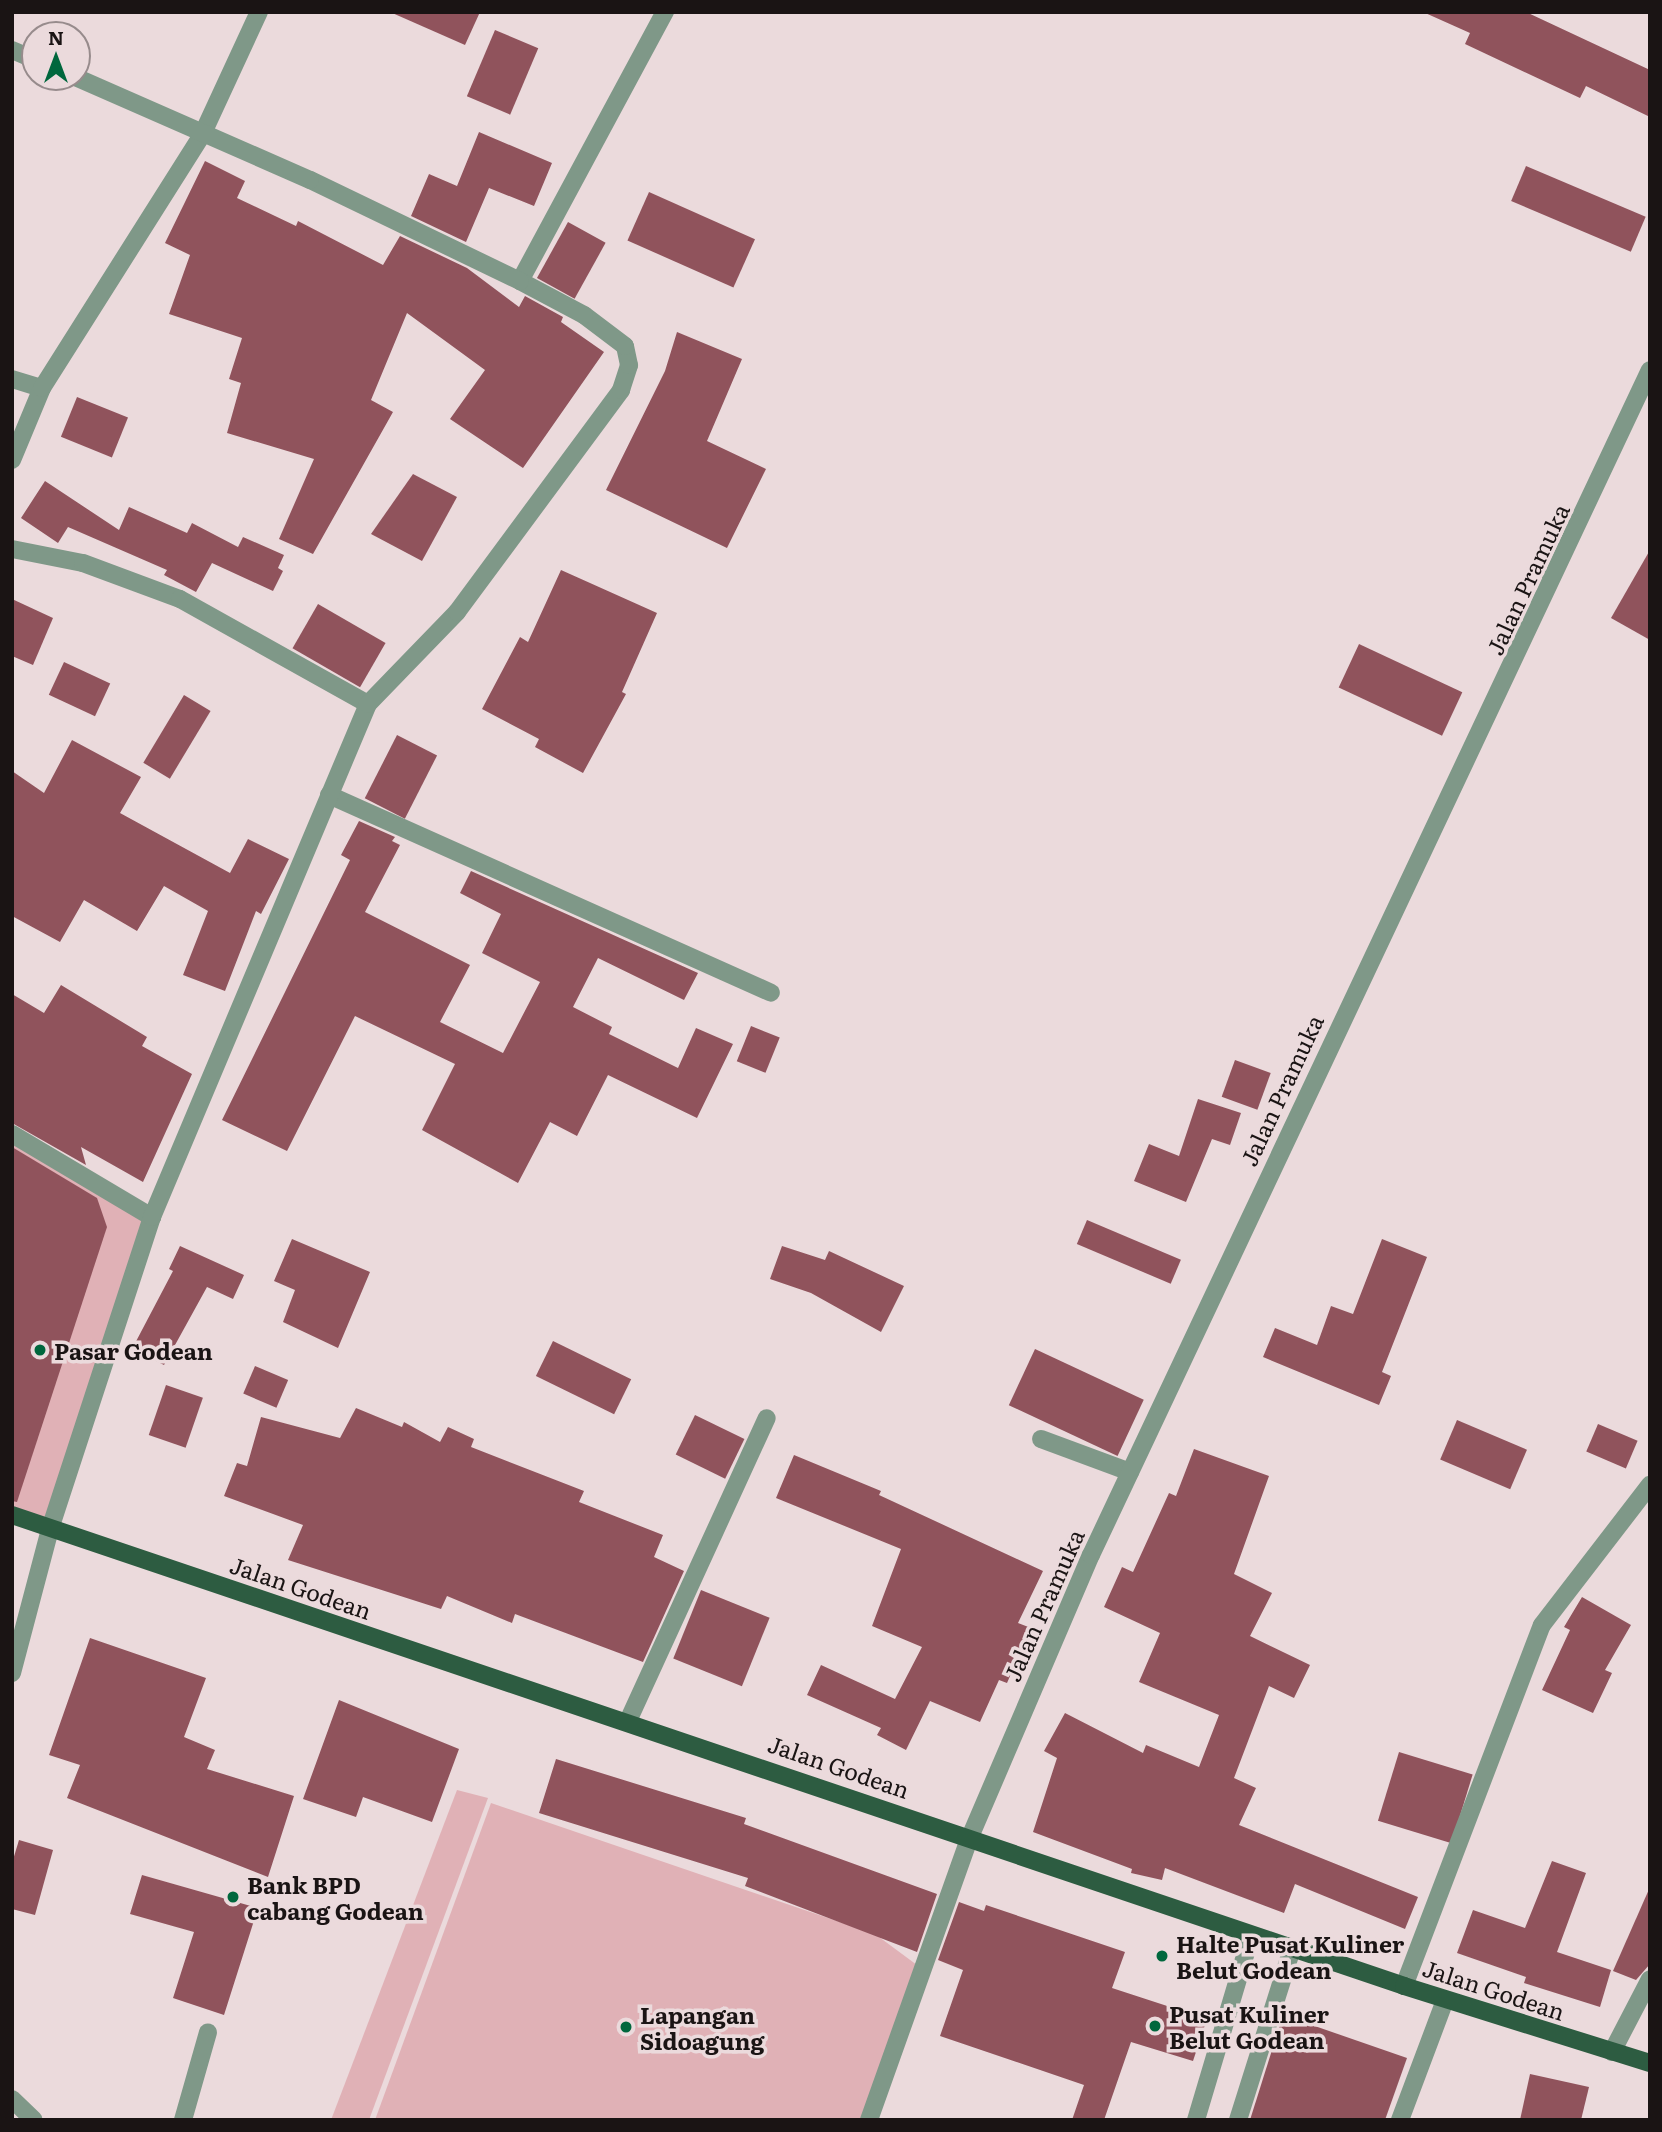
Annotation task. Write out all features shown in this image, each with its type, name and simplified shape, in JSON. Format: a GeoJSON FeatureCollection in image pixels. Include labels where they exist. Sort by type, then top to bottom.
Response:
{"type":"FeatureCollection","features":[{"type":"Feature","properties":{"kind":"main road","name":"Jalan Godean"},"geometry":{"type":"LineString","coordinates":[[12,1515],[628,1721],[1292,1949],[1650,2063]]}},
{"type":"Feature","properties":{"kind":"street"},"geometry":{"type":"LineString","coordinates":[[12,460],[43,388],[204,133],[259,12]]}},
{"type":"Feature","properties":{"kind":"street"},"geometry":{"type":"LineString","coordinates":[[520,281],[665,12]]}},
{"type":"Feature","properties":{"kind":"street"},"geometry":{"type":"LineString","coordinates":[[12,1674],[50,1528],[152,1217],[368,704],[457,612],[621,390],[629,365],[625,346],[584,315],[520,281],[204,133],[91,84]]}},
{"type":"Feature","properties":{"kind":"street","name":"Jalan Pramuka"},"geometry":{"type":"LineString","coordinates":[[869,2120],[971,1838],[1130,1472],[1650,370]]}},
{"type":"Feature","properties":{"kind":"street"},"geometry":{"type":"LineString","coordinates":[[12,379],[43,388]]}},
{"type":"Feature","properties":{"kind":"street"},"geometry":{"type":"LineString","coordinates":[[12,549],[83,563],[180,599],[368,704]]}},
{"type":"Feature","properties":{"kind":"street"},"geometry":{"type":"LineString","coordinates":[[329,795],[771,993]]}},
{"type":"Feature","properties":{"kind":"street"},"geometry":{"type":"LineString","coordinates":[[12,1134],[152,1217]]}},
{"type":"Feature","properties":{"kind":"street"},"geometry":{"type":"LineString","coordinates":[[628,1721],[767,1418]]}},
{"type":"Feature","properties":{"kind":"street"},"geometry":{"type":"LineString","coordinates":[[1041,1439],[1130,1472]]}},
{"type":"Feature","properties":{"kind":"street"},"geometry":{"type":"LineString","coordinates":[[1404,1986],[1542,1625],[1650,1485]]}},
{"type":"Feature","properties":{"kind":"street"},"geometry":{"type":"LineString","coordinates":[[1196,2120],[1251,1935]]}},
{"type":"Feature","properties":{"kind":"street"},"geometry":{"type":"LineString","coordinates":[[1238,2120],[1292,1949]]}},
{"type":"Feature","properties":{"kind":"street"},"geometry":{"type":"LineString","coordinates":[[1612,2052],[1650,1979]]}},
{"type":"Feature","properties":{"kind":"street"},"geometry":{"type":"LineString","coordinates":[[1400,2120],[1446,2000]]}},
{"type":"Feature","properties":{"kind":"street"},"geometry":{"type":"LineString","coordinates":[[183,2120],[208,2032]]}},
{"type":"Feature","properties":{"kind":"street"},"geometry":{"type":"LineString","coordinates":[[12,2099],[34,2120]]}},
{"type":"Feature","properties":{"kind":"shaded area"},"geometry":{"type":"Polygon","coordinates":[[[12,1134],[152,1217],[50,1529],[12,1515],[12,1134]]]}},
{"type":"Feature","properties":{"kind":"shaded area"},"geometry":{"type":"Polygon","coordinates":[[[457,1790],[488,1798],[369,2120],[331,2120],[457,1790]]]}},
{"type":"Feature","properties":{"kind":"shaded area","name":"Lapangan Sidoagung"},"geometry":{"type":"Polygon","coordinates":[[[491,1803],[875,1934],[921,1968],[865,2120],[375,2120],[491,1803]]]}},
{"type":"Feature","properties":{"kind":"building"},"geometry":{"type":"Polygon","coordinates":[[[390,12],[480,12],[465,45],[390,12]]]}},
{"type":"Feature","properties":{"kind":"building"},"geometry":{"type":"Polygon","coordinates":[[[1423,12],[1526,12],[1650,70],[1650,117],[1586,86],[1580,98],[1465,44],[1470,33],[1423,12]]]}},
{"type":"Feature","properties":{"kind":"building"},"geometry":{"type":"Polygon","coordinates":[[[495,30],[538,48],[510,115],[467,96],[495,30]]]}},
{"type":"Feature","properties":{"kind":"building"},"geometry":{"type":"Polygon","coordinates":[[[479,132],[552,163],[534,206],[489,188],[466,242],[411,216],[429,174],[457,186],[479,132]]]}},
{"type":"Feature","properties":{"kind":"building"},"geometry":{"type":"Polygon","coordinates":[[[205,161],[245,181],[237,198],[296,226],[298,221],[383,265],[400,236],[467,268],[519,307],[525,296],[563,317],[561,322],[604,352],[523,468],[450,419],[485,370],[407,313],[371,400],[393,412],[313,554],[279,539],[314,459],[227,433],[241,383],[229,379],[242,338],[169,314],[190,255],[165,243],[205,161]]]}},
{"type":"Feature","properties":{"kind":"building"},"geometry":{"type":"Polygon","coordinates":[[[1526,166],[1646,217],[1631,252],[1511,201],[1526,166]]]}},
{"type":"Feature","properties":{"kind":"building"},"geometry":{"type":"Polygon","coordinates":[[[649,192],[755,239],[733,288],[627,240],[649,192]]]}},
{"type":"Feature","properties":{"kind":"building"},"geometry":{"type":"Polygon","coordinates":[[[568,222],[606,243],[575,299],[537,278],[568,222]]]}},
{"type":"Feature","properties":{"kind":"building"},"geometry":{"type":"Polygon","coordinates":[[[677,332],[742,359],[707,441],[766,469],[727,548],[606,490],[665,371],[677,332]]]}},
{"type":"Feature","properties":{"kind":"building"},"geometry":{"type":"Polygon","coordinates":[[[77,397],[128,418],[112,457],[61,437],[77,397]]]}},
{"type":"Feature","properties":{"kind":"building"},"geometry":{"type":"Polygon","coordinates":[[[413,474],[457,497],[422,561],[371,534],[413,474]]]}},
{"type":"Feature","properties":{"kind":"building"},"geometry":{"type":"Polygon","coordinates":[[[45,481],[119,530],[129,507],[187,533],[192,523],[238,547],[243,537],[284,555],[278,568],[283,571],[273,591],[212,563],[196,592],[164,575],[167,570],[68,527],[58,543],[21,518],[45,481]]]}},
{"type":"Feature","properties":{"kind":"building"},"geometry":{"type":"Polygon","coordinates":[[[1650,550],[1650,640],[1611,618],[1650,550]]]}},
{"type":"Feature","properties":{"kind":"building"},"geometry":{"type":"Polygon","coordinates":[[[561,570],[657,613],[622,692],[626,694],[583,773],[535,747],[539,739],[482,709],[520,637],[528,642],[561,570]]]}},
{"type":"Feature","properties":{"kind":"building"},"geometry":{"type":"Polygon","coordinates":[[[12,599],[53,618],[33,665],[12,656],[12,599]]]}},
{"type":"Feature","properties":{"kind":"building"},"geometry":{"type":"Polygon","coordinates":[[[318,604],[386,643],[360,687],[292,648],[318,604]]]}},
{"type":"Feature","properties":{"kind":"building"},"geometry":{"type":"Polygon","coordinates":[[[1359,644],[1462,692],[1442,736],[1339,688],[1359,644]]]}},
{"type":"Feature","properties":{"kind":"building"},"geometry":{"type":"Polygon","coordinates":[[[64,662],[110,684],[95,716],[49,695],[64,662]]]}},
{"type":"Feature","properties":{"kind":"building"},"geometry":{"type":"Polygon","coordinates":[[[184,695],[211,711],[170,779],[143,763],[184,695]]]}},
{"type":"Feature","properties":{"kind":"building"},"geometry":{"type":"Polygon","coordinates":[[[397,735],[437,755],[405,819],[365,798],[397,735]]]}},
{"type":"Feature","properties":{"kind":"building"},"geometry":{"type":"Polygon","coordinates":[[[72,740],[141,777],[120,813],[230,873],[248,839],[289,859],[261,914],[256,911],[225,991],[183,975],[208,911],[164,886],[137,931],[84,900],[60,942],[12,916],[12,771],[44,793],[72,740]]]}},
{"type":"Feature","properties":{"kind":"building"},"geometry":{"type":"Polygon","coordinates":[[[359,821],[395,837],[392,841],[400,845],[365,912],[470,965],[440,1022],[503,1053],[540,982],[482,953],[501,914],[460,893],[471,871],[698,973],[684,1000],[598,958],[573,1007],[612,1027],[609,1034],[678,1068],[696,1028],[733,1044],[697,1118],[608,1075],[577,1136],[550,1122],[518,1183],[422,1130],[455,1064],[355,1016],[287,1151],[222,1120],[350,860],[341,855],[359,821]]]}},
{"type":"Feature","properties":{"kind":"building"},"geometry":{"type":"Polygon","coordinates":[[[61,985],[147,1037],[142,1046],[192,1074],[143,1182],[81,1147],[86,1165],[12,1123],[12,994],[44,1013],[61,985]]]}},
{"type":"Feature","properties":{"kind":"building"},"geometry":{"type":"Polygon","coordinates":[[[751,1026],[780,1038],[766,1073],[737,1061],[751,1026]]]}},
{"type":"Feature","properties":{"kind":"building"},"geometry":{"type":"Polygon","coordinates":[[[1235,1060],[1271,1073],[1257,1110],[1222,1097],[1235,1060]]]}},
{"type":"Feature","properties":{"kind":"building"},"geometry":{"type":"Polygon","coordinates":[[[1198,1099],[1241,1113],[1230,1145],[1212,1139],[1186,1202],[1134,1181],[1149,1144],[1179,1156],[1198,1099]]]}},
{"type":"Feature","properties":{"kind":"building","name":"Pasar Godean"},"geometry":{"type":"Polygon","coordinates":[[[12,1147],[97,1198],[107,1227],[17,1502],[12,1501],[12,1147]]]}},
{"type":"Feature","properties":{"kind":"building"},"geometry":{"type":"Polygon","coordinates":[[[1087,1220],[1181,1260],[1171,1284],[1077,1244],[1087,1220]]]}},
{"type":"Feature","properties":{"kind":"building"},"geometry":{"type":"Polygon","coordinates":[[[292,1239],[370,1272],[338,1348],[283,1322],[295,1290],[274,1281],[292,1239]]]}},
{"type":"Feature","properties":{"kind":"building"},"geometry":{"type":"Polygon","coordinates":[[[1382,1239],[1427,1257],[1382,1372],[1391,1376],[1379,1405],[1263,1357],[1275,1328],[1317,1345],[1331,1306],[1353,1314],[1382,1239]]]}},
{"type":"Feature","properties":{"kind":"building"},"geometry":{"type":"Polygon","coordinates":[[[180,1246],[244,1275],[233,1299],[207,1287],[164,1365],[132,1349],[173,1271],[169,1269],[180,1246]]]}},
{"type":"Feature","properties":{"kind":"building"},"geometry":{"type":"Polygon","coordinates":[[[782,1246],[825,1260],[829,1251],[904,1286],[881,1332],[811,1293],[770,1279],[782,1246]]]}},
{"type":"Feature","properties":{"kind":"building"},"geometry":{"type":"Polygon","coordinates":[[[553,1341],[631,1379],[614,1414],[536,1376],[553,1341]]]}},
{"type":"Feature","properties":{"kind":"building"},"geometry":{"type":"Polygon","coordinates":[[[1035,1349],[1144,1400],[1118,1456],[1009,1405],[1035,1349]]]}},
{"type":"Feature","properties":{"kind":"building"},"geometry":{"type":"Polygon","coordinates":[[[255,1366],[288,1380],[276,1408],[243,1394],[255,1366]]]}},
{"type":"Feature","properties":{"kind":"building"},"geometry":{"type":"Polygon","coordinates":[[[166,1385],[203,1398],[186,1448],[149,1435],[166,1385]]]}},
{"type":"Feature","properties":{"kind":"building"},"geometry":{"type":"Polygon","coordinates":[[[356,1408],[402,1427],[404,1422],[440,1442],[448,1427],[474,1439],[471,1447],[584,1491],[579,1502],[663,1535],[654,1557],[684,1571],[643,1662],[515,1614],[512,1623],[447,1596],[441,1609],[288,1560],[303,1525],[224,1496],[237,1463],[247,1466],[261,1417],[340,1438],[356,1408]]]}},
{"type":"Feature","properties":{"kind":"building"},"geometry":{"type":"Polygon","coordinates":[[[695,1415],[744,1439],[725,1479],[676,1455],[695,1415]]]}},
{"type":"Feature","properties":{"kind":"building"},"geometry":{"type":"Polygon","coordinates":[[[1457,1420],[1527,1450],[1510,1489],[1440,1460],[1457,1420]]]}},
{"type":"Feature","properties":{"kind":"building"},"geometry":{"type":"Polygon","coordinates":[[[1598,1424],[1638,1441],[1626,1468],[1586,1452],[1598,1424]]]}},
{"type":"Feature","properties":{"kind":"building"},"geometry":{"type":"Polygon","coordinates":[[[1194,1449],[1269,1476],[1234,1574],[1272,1593],[1250,1636],[1310,1665],[1294,1698],[1269,1686],[1234,1778],[1256,1788],[1239,1825],[1418,1897],[1405,1929],[1295,1884],[1284,1913],[1165,1868],[1162,1880],[1131,1873],[1132,1869],[1033,1832],[1057,1758],[1044,1751],[1065,1713],[1143,1753],[1146,1745],[1199,1767],[1219,1715],[1139,1682],[1160,1633],[1104,1607],[1122,1567],[1133,1572],[1169,1493],[1176,1496],[1194,1449]]]}},
{"type":"Feature","properties":{"kind":"building"},"geometry":{"type":"Polygon","coordinates":[[[794,1455],[881,1491],[879,1495],[1043,1571],[1018,1623],[1031,1628],[1007,1683],[999,1680],[980,1722],[930,1701],[906,1750],[877,1735],[881,1728],[807,1695],[821,1665],[895,1699],[922,1647],[872,1626],[901,1549],[776,1498],[794,1455]]]}},
{"type":"Feature","properties":{"kind":"building"},"geometry":{"type":"Polygon","coordinates":[[[701,1590],[770,1618],[742,1686],[673,1659],[701,1590]]]}},
{"type":"Feature","properties":{"kind":"building"},"geometry":{"type":"Polygon","coordinates":[[[1582,1597],[1631,1625],[1605,1670],[1612,1673],[1593,1713],[1542,1690],[1570,1630],[1564,1627],[1582,1597]]]}},
{"type":"Feature","properties":{"kind":"building"},"geometry":{"type":"Polygon","coordinates":[[[90,1638],[206,1678],[184,1737],[215,1750],[207,1769],[294,1796],[268,1877],[67,1798],[80,1765],[49,1755],[90,1638]]]}},
{"type":"Feature","properties":{"kind":"building"},"geometry":{"type":"Polygon","coordinates":[[[339,1700],[459,1749],[432,1822],[363,1797],[356,1817],[303,1799],[339,1700]]]}},
{"type":"Feature","properties":{"kind":"building"},"geometry":{"type":"Polygon","coordinates":[[[1399,1752],[1473,1775],[1452,1843],[1378,1821],[1399,1752]]]}},
{"type":"Feature","properties":{"kind":"building"},"geometry":{"type":"Polygon","coordinates":[[[556,1759],[746,1818],[744,1824],[937,1894],[917,1952],[745,1886],[748,1878],[539,1813],[556,1759]]]}},
{"type":"Feature","properties":{"kind":"building"},"geometry":{"type":"Polygon","coordinates":[[[19,1840],[53,1850],[35,1915],[12,1909],[12,1863],[19,1840]]]}},
{"type":"Feature","properties":{"kind":"building"},"geometry":{"type":"Polygon","coordinates":[[[1552,1861],[1586,1873],[1557,1952],[1611,1970],[1600,2007],[1524,1983],[1526,1977],[1457,1953],[1473,1910],[1525,1928],[1552,1861]]]}},
{"type":"Feature","properties":{"kind":"building"},"geometry":{"type":"Polygon","coordinates":[[[142,1875],[258,1908],[224,2015],[173,1998],[194,1932],[130,1914],[142,1875]]]}},
{"type":"Feature","properties":{"kind":"building"},"geometry":{"type":"Polygon","coordinates":[[[1650,1887],[1650,1964],[1636,1980],[1613,1971],[1650,1887]]]}},
{"type":"Feature","properties":{"kind":"building"},"geometry":{"type":"Polygon","coordinates":[[[959,1902],[984,1911],[986,1905],[1125,1952],[1112,1988],[1207,2019],[1193,2061],[1131,2042],[1104,2120],[1072,2120],[1084,2085],[940,2036],[963,1970],[938,1960],[959,1902]]]}},
{"type":"Feature","properties":{"kind":"building"},"geometry":{"type":"Polygon","coordinates":[[[1283,2015],[1407,2058],[1385,2120],[1250,2120],[1283,2015]]]}},
{"type":"Feature","properties":{"kind":"building"},"geometry":{"type":"Polygon","coordinates":[[[1530,2074],[1589,2087],[1581,2120],[1520,2120],[1530,2074]]]}},
{"type":"Feature","properties":{"kind":"place","name":"Pasar Godean"},"geometry":{"type":"Point","coordinates":[40,1350]}},
{"type":"Feature","properties":{"kind":"place","name":"Bank BPD cabang Godean"},"geometry":{"type":"Point","coordinates":[233,1897]}},
{"type":"Feature","properties":{"kind":"place","name":"Halte Pusat Kuliner Belut Godean"},"geometry":{"type":"Point","coordinates":[1162,1956]}},
{"type":"Feature","properties":{"kind":"place","name":"Pusat Kuliner Belut Godean"},"geometry":{"type":"Point","coordinates":[1155,2026]}},
{"type":"Feature","properties":{"kind":"place","name":"Lapangan Sidoagung"},"geometry":{"type":"Point","coordinates":[626,2027]}}]}
